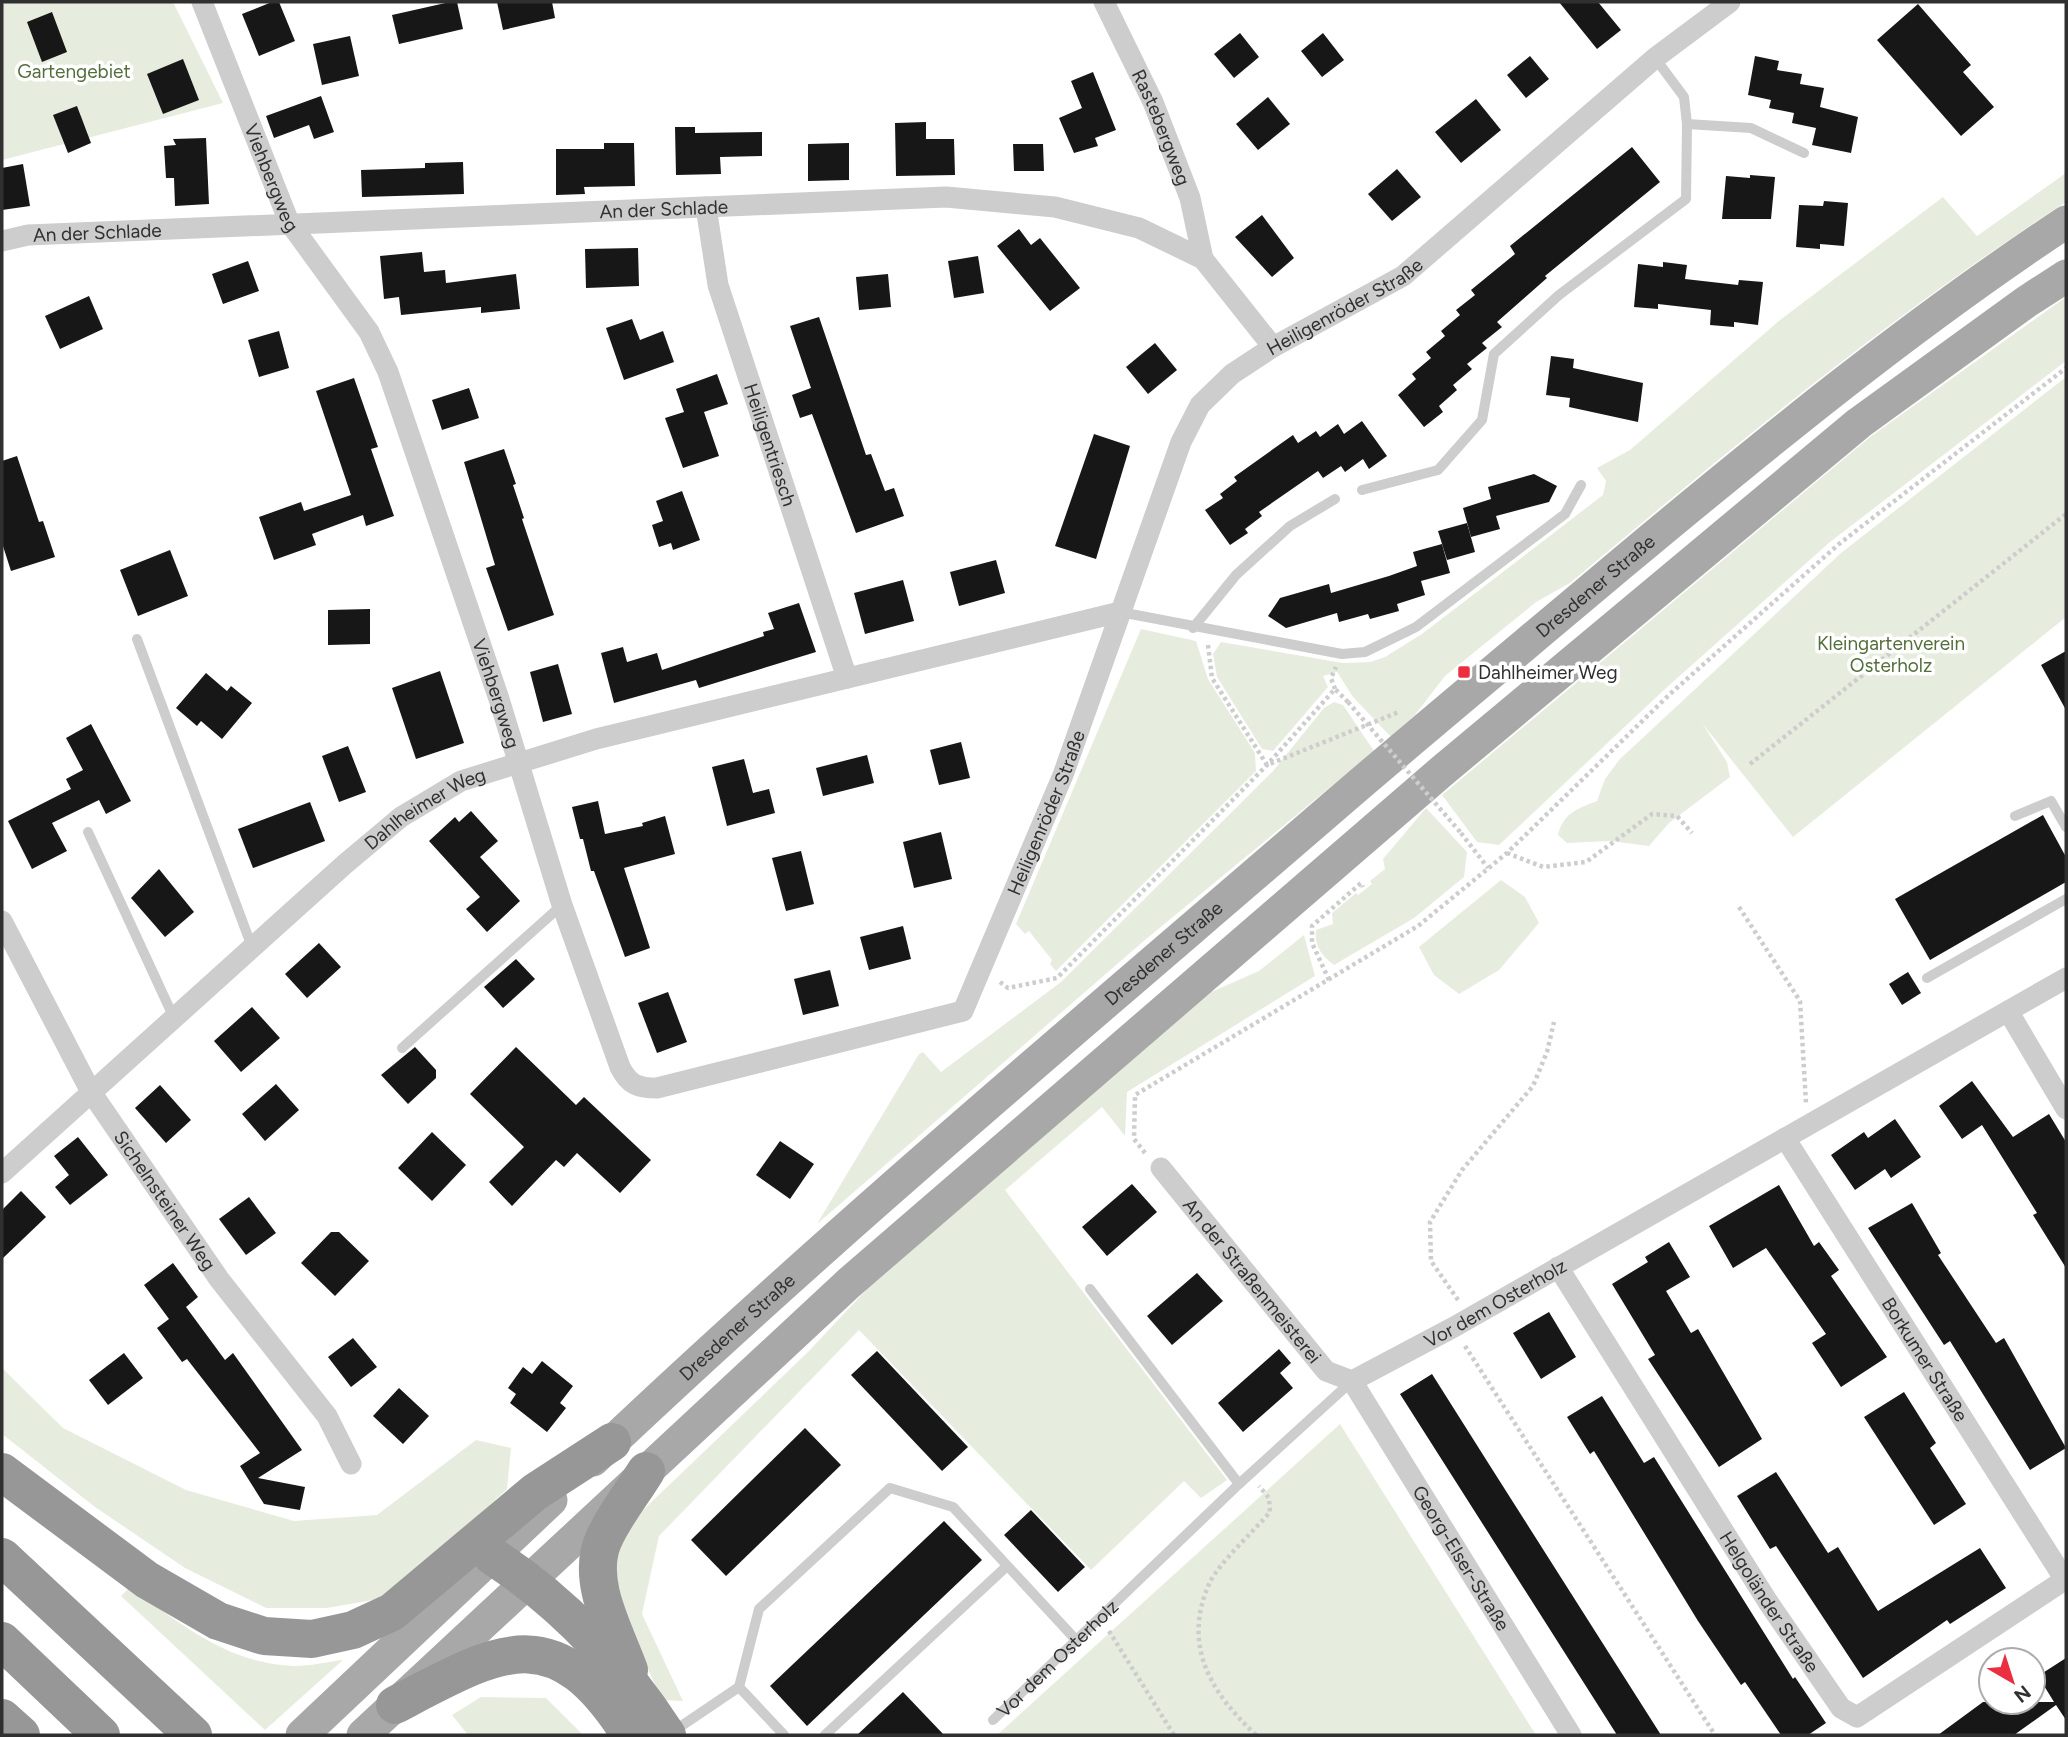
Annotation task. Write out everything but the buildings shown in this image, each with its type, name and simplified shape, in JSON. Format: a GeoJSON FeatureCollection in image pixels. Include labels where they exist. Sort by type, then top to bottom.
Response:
{"type":"FeatureCollection","features":[{"type":"Feature","properties":{"kind":"highway"},"geometry":{"type":"LineString","coordinates":[[2,1472],[147,1580],[218,1621],[264,1636],[312,1639],[353,1630],[392,1612],[535,1492],[612,1442]]}},
{"type":"Feature","properties":{"kind":"highway"},"geometry":{"type":"LineString","coordinates":[[646,1471],[604,1538],[598,1561],[602,1596],[635,1685],[667,1735]]}},
{"type":"Feature","properties":{"kind":"highway"},"geometry":{"type":"LineString","coordinates":[[492,1556],[530,1581],[635,1685]]}},
{"type":"Feature","properties":{"kind":"highway"},"geometry":{"type":"LineString","coordinates":[[2,1557],[193,1735]]}},
{"type":"Feature","properties":{"kind":"highway"},"geometry":{"type":"LineString","coordinates":[[2,1641],[101,1735]]}},
{"type":"Feature","properties":{"kind":"highway"},"geometry":{"type":"LineString","coordinates":[[395,1705],[476,1663],[509,1654],[527,1654],[553,1660],[578,1673],[593,1685],[630,1735]]}},
{"type":"Feature","properties":{"kind":"highway"},"geometry":{"type":"LineString","coordinates":[[2,1718],[21,1735]]}},
{"type":"Feature","properties":{"kind":"main road","name":"Dresdener Straße"},"geometry":{"type":"LineString","coordinates":[[302,1735],[612,1442],[1057,1045],[1656,534],[1835,388],[1999,266],[2066,222]]}},
{"type":"Feature","properties":{"kind":"main road"},"geometry":{"type":"LineString","coordinates":[[363,1735],[869,1265],[1728,530],[1859,423],[2066,276]]}},
{"type":"Feature","properties":{"kind":"street","name":"Viehbergweg"},"geometry":{"type":"LineString","coordinates":[[202,2],[289,222],[369,332],[388,372],[519,765],[562,905],[620,1068],[627,1080],[639,1088],[657,1088],[963,1011]]}},
{"type":"Feature","properties":{"kind":"street","name":"Rastebergweg"},"geometry":{"type":"LineString","coordinates":[[1104,2],[1153,102],[1190,198],[1203,259]]}},
{"type":"Feature","properties":{"kind":"street","name":"Heiligenröder Straße"},"geometry":{"type":"LineString","coordinates":[[963,1011],[1063,775],[1181,442],[1200,405],[1233,374],[1273,347],[1403,276],[1655,58],[1730,2]]}},
{"type":"Feature","properties":{"kind":"street","name":"An der Schlade"},"geometry":{"type":"LineString","coordinates":[[2,241],[28,235],[289,222],[946,197],[1055,207],[1139,228],[1203,259],[1273,347]]}},
{"type":"Feature","properties":{"kind":"street","name":"Heiligentriesch"},"geometry":{"type":"LineString","coordinates":[[706,207],[718,285],[846,678]]}},
{"type":"Feature","properties":{"kind":"street","name":"Dahlheimer Weg"},"geometry":{"type":"LineString","coordinates":[[2,1172],[401,817],[461,781],[519,765],[596,738],[998,644],[1120,612]]}},
{"type":"Feature","properties":{"kind":"street","name":"Sichelnsteiner Weg"},"geometry":{"type":"LineString","coordinates":[[2,921],[91,1092],[219,1279],[327,1416],[351,1464]]}},
{"type":"Feature","properties":{"kind":"street","name":"Vor dem Osterholz"},"geometry":{"type":"LineString","coordinates":[[1352,1381],[1462,1322],[2066,978]]}},
{"type":"Feature","properties":{"kind":"street"},"geometry":{"type":"LineString","coordinates":[[2008,1011],[2066,1109]]}},
{"type":"Feature","properties":{"kind":"street","name":"Borkumer Straße"},"geometry":{"type":"LineString","coordinates":[[1785,1138],[2066,1579]]}},
{"type":"Feature","properties":{"kind":"street","name":"An der Straßenmeisterei"},"geometry":{"type":"LineString","coordinates":[[1161,1168],[1326,1371],[1352,1381]]}},
{"type":"Feature","properties":{"kind":"street","name":"Helgoländer Straße"},"geometry":{"type":"LineString","coordinates":[[1558,1266],[1768,1602],[1841,1708],[1857,1717],[2066,1579]]}},
{"type":"Feature","properties":{"kind":"street","name":"Georg-Elser-Straße"},"geometry":{"type":"LineString","coordinates":[[1352,1381],[1571,1735]]}},
{"type":"Feature","properties":{"kind":"lane"},"geometry":{"type":"LineString","coordinates":[[1362,490],[1438,470],[1482,420],[1494,354],[1559,295],[1686,199],[1687,124],[1684,97],[1655,58]]}},
{"type":"Feature","properties":{"kind":"lane"},"geometry":{"type":"LineString","coordinates":[[1687,124],[1751,128],[1804,153]]}},
{"type":"Feature","properties":{"kind":"lane"},"geometry":{"type":"LineString","coordinates":[[1120,612],[1193,628],[1342,654],[1365,652],[1416,627],[1565,514],[1581,485]]}},
{"type":"Feature","properties":{"kind":"lane"},"geometry":{"type":"LineString","coordinates":[[1193,628],[1236,575],[1290,526],[1335,499]]}},
{"type":"Feature","properties":{"kind":"lane"},"geometry":{"type":"LineString","coordinates":[[137,639],[252,947]]}},
{"type":"Feature","properties":{"kind":"lane"},"geometry":{"type":"LineString","coordinates":[[2015,816],[2051,802],[2066,827]]}},
{"type":"Feature","properties":{"kind":"lane"},"geometry":{"type":"LineString","coordinates":[[88,832],[174,1018]]}},
{"type":"Feature","properties":{"kind":"lane"},"geometry":{"type":"LineString","coordinates":[[1927,978],[2066,899]]}},
{"type":"Feature","properties":{"kind":"lane"},"geometry":{"type":"LineString","coordinates":[[402,1048],[562,905]]}},
{"type":"Feature","properties":{"kind":"lane"},"geometry":{"type":"LineString","coordinates":[[1090,1289],[1239,1483]]}},
{"type":"Feature","properties":{"kind":"lane","name":"Vor dem Osterholz"},"geometry":{"type":"LineString","coordinates":[[993,1720],[1239,1483],[1352,1381]]}},
{"type":"Feature","properties":{"kind":"lane"},"geometry":{"type":"LineString","coordinates":[[667,1735],[739,1688],[759,1609],[890,1488],[953,1507],[1077,1641]]}},
{"type":"Feature","properties":{"kind":"lane"},"geometry":{"type":"LineString","coordinates":[[825,1735],[1007,1566]]}},
{"type":"Feature","properties":{"kind":"lane"},"geometry":{"type":"LineString","coordinates":[[739,1688],[784,1735]]}},
{"type":"Feature","properties":{"kind":"path"},"geometry":{"type":"LineString","coordinates":[[1161,1168],[1134,1139],[1135,1095],[1418,926],[1507,853],[1670,694],[1839,544],[2066,368]]}},
{"type":"Feature","properties":{"kind":"path"},"geometry":{"type":"LineString","coordinates":[[1750,764],[2066,514]]}},
{"type":"Feature","properties":{"kind":"path"},"geometry":{"type":"LineString","coordinates":[[1207,630],[1212,678],[1267,765]]}},
{"type":"Feature","properties":{"kind":"path"},"geometry":{"type":"LineString","coordinates":[[981,969],[1008,988],[1057,978],[1267,765],[1335,690],[1461,833],[1488,868]]}},
{"type":"Feature","properties":{"kind":"path"},"geometry":{"type":"LineString","coordinates":[[1267,765],[1405,709]]}},
{"type":"Feature","properties":{"kind":"path"},"geometry":{"type":"LineString","coordinates":[[1507,853],[1543,867],[1586,862],[1652,814],[1677,816],[1692,833]]}},
{"type":"Feature","properties":{"kind":"path"},"geometry":{"type":"LineString","coordinates":[[1328,979],[1312,943],[1312,926],[1361,883],[1363,887]]}},
{"type":"Feature","properties":{"kind":"path"},"geometry":{"type":"LineString","coordinates":[[1739,907],[1800,1001],[1807,1125]]}},
{"type":"Feature","properties":{"kind":"path"},"geometry":{"type":"LineString","coordinates":[[1554,1022],[1548,1052],[1533,1086],[1462,1170],[1430,1222],[1432,1261],[1462,1322],[1716,1735]]}},
{"type":"Feature","properties":{"kind":"path"},"geometry":{"type":"LineString","coordinates":[[1249,1474],[1269,1497],[1270,1512],[1210,1581],[1199,1618],[1201,1659],[1213,1688],[1256,1735]]}},
{"type":"Feature","properties":{"kind":"path"},"geometry":{"type":"LineString","coordinates":[[1101,1618],[1174,1735]]}},
{"type":"Feature","properties":{"kind":"green space","name":"Gartengebiet"},"geometry":{"type":"Polygon","coordinates":[[[2,2],[173,2],[223,103],[2,160],[2,2]]]}},
{"type":"Feature","properties":{"kind":"green space"},"geometry":{"type":"Polygon","coordinates":[[[2066,173],[2066,202],[1937,290],[1874,337],[1751,433],[1570,583],[1536,602],[1445,676],[1415,715],[1391,737],[1353,697],[1337,672],[1323,676],[1328,687],[1273,751],[1262,749],[1217,677],[1213,654],[1221,642],[1343,663],[1370,662],[1385,657],[1422,634],[1603,495],[1606,481],[1597,468],[1630,450],[1780,320],[1943,197],[1977,236],[2066,173]]]}},
{"type":"Feature","properties":{"kind":"green space"},"geometry":{"type":"Polygon","coordinates":[[[2066,297],[2066,361],[1830,542],[1665,689],[1499,845],[1477,842],[1442,795],[1870,437],[2066,297]]]}},
{"type":"Feature","properties":{"kind":"green space","name":"Kleingartenverein Osterholz"},"geometry":{"type":"Polygon","coordinates":[[[2066,377],[2066,617],[1793,837],[1702,723],[1727,762],[1730,777],[1669,823],[1649,846],[1610,841],[1567,843],[1558,835],[1567,817],[1577,809],[1597,801],[1605,779],[1619,760],[1841,553],[2066,377]]]}},
{"type":"Feature","properties":{"kind":"green space"},"geometry":{"type":"Polygon","coordinates":[[[1141,629],[1196,641],[1208,679],[1255,753],[1256,771],[1056,971],[1050,964],[1052,960],[1029,931],[1025,934],[1016,924],[1141,629]]]}},
{"type":"Feature","properties":{"kind":"green space"},"geometry":{"type":"Polygon","coordinates":[[[1334,702],[1343,705],[1374,751],[1145,940],[817,1224],[919,1054],[923,1052],[941,1072],[1061,982],[1273,771],[1324,708],[1334,702]]]}},
{"type":"Feature","properties":{"kind":"green space"},"geometry":{"type":"Polygon","coordinates":[[[1426,808],[1467,852],[1464,877],[1414,918],[1334,965],[1320,950],[1316,941],[1316,930],[1333,924],[1332,913],[1356,893],[1358,895],[1372,884],[1370,881],[1385,869],[1383,859],[1426,808]]]}},
{"type":"Feature","properties":{"kind":"green space"},"geometry":{"type":"Polygon","coordinates":[[[1501,880],[1525,897],[1539,923],[1499,970],[1459,994],[1434,975],[1419,947],[1501,880]]]}},
{"type":"Feature","properties":{"kind":"green space"},"geometry":{"type":"Polygon","coordinates":[[[1304,935],[1315,976],[1127,1092],[1125,1136],[1102,1107],[1005,1190],[1227,1480],[1201,1498],[1184,1481],[1091,1570],[859,1330],[659,1536],[642,1614],[683,1701],[662,1700],[611,1589],[618,1538],[642,1511],[808,1352],[868,1288],[1209,993],[1259,971],[1304,935]]]}},
{"type":"Feature","properties":{"kind":"green space"},"geometry":{"type":"Polygon","coordinates":[[[2,1368],[63,1428],[186,1490],[294,1521],[377,1515],[476,1440],[511,1448],[507,1489],[390,1597],[327,1608],[266,1608],[185,1568],[95,1507],[2,1434],[2,1368]]]}},
{"type":"Feature","properties":{"kind":"green space"},"geometry":{"type":"Polygon","coordinates":[[[1340,1424],[1536,1735],[997,1735],[1340,1424]]]}},
{"type":"Feature","properties":{"kind":"green space"},"geometry":{"type":"Polygon","coordinates":[[[130,1587],[206,1640],[247,1658],[294,1666],[343,1660],[265,1730],[121,1596],[130,1587]]]}},
{"type":"Feature","properties":{"kind":"green space"},"geometry":{"type":"Polygon","coordinates":[[[481,1697],[546,1698],[583,1735],[468,1735],[452,1715],[481,1697]]]}},
{"type":"Feature","properties":{"kind":"place","name":"Dahlheimer Weg"},"geometry":{"type":"Point","coordinates":[1464,672]}}]}
